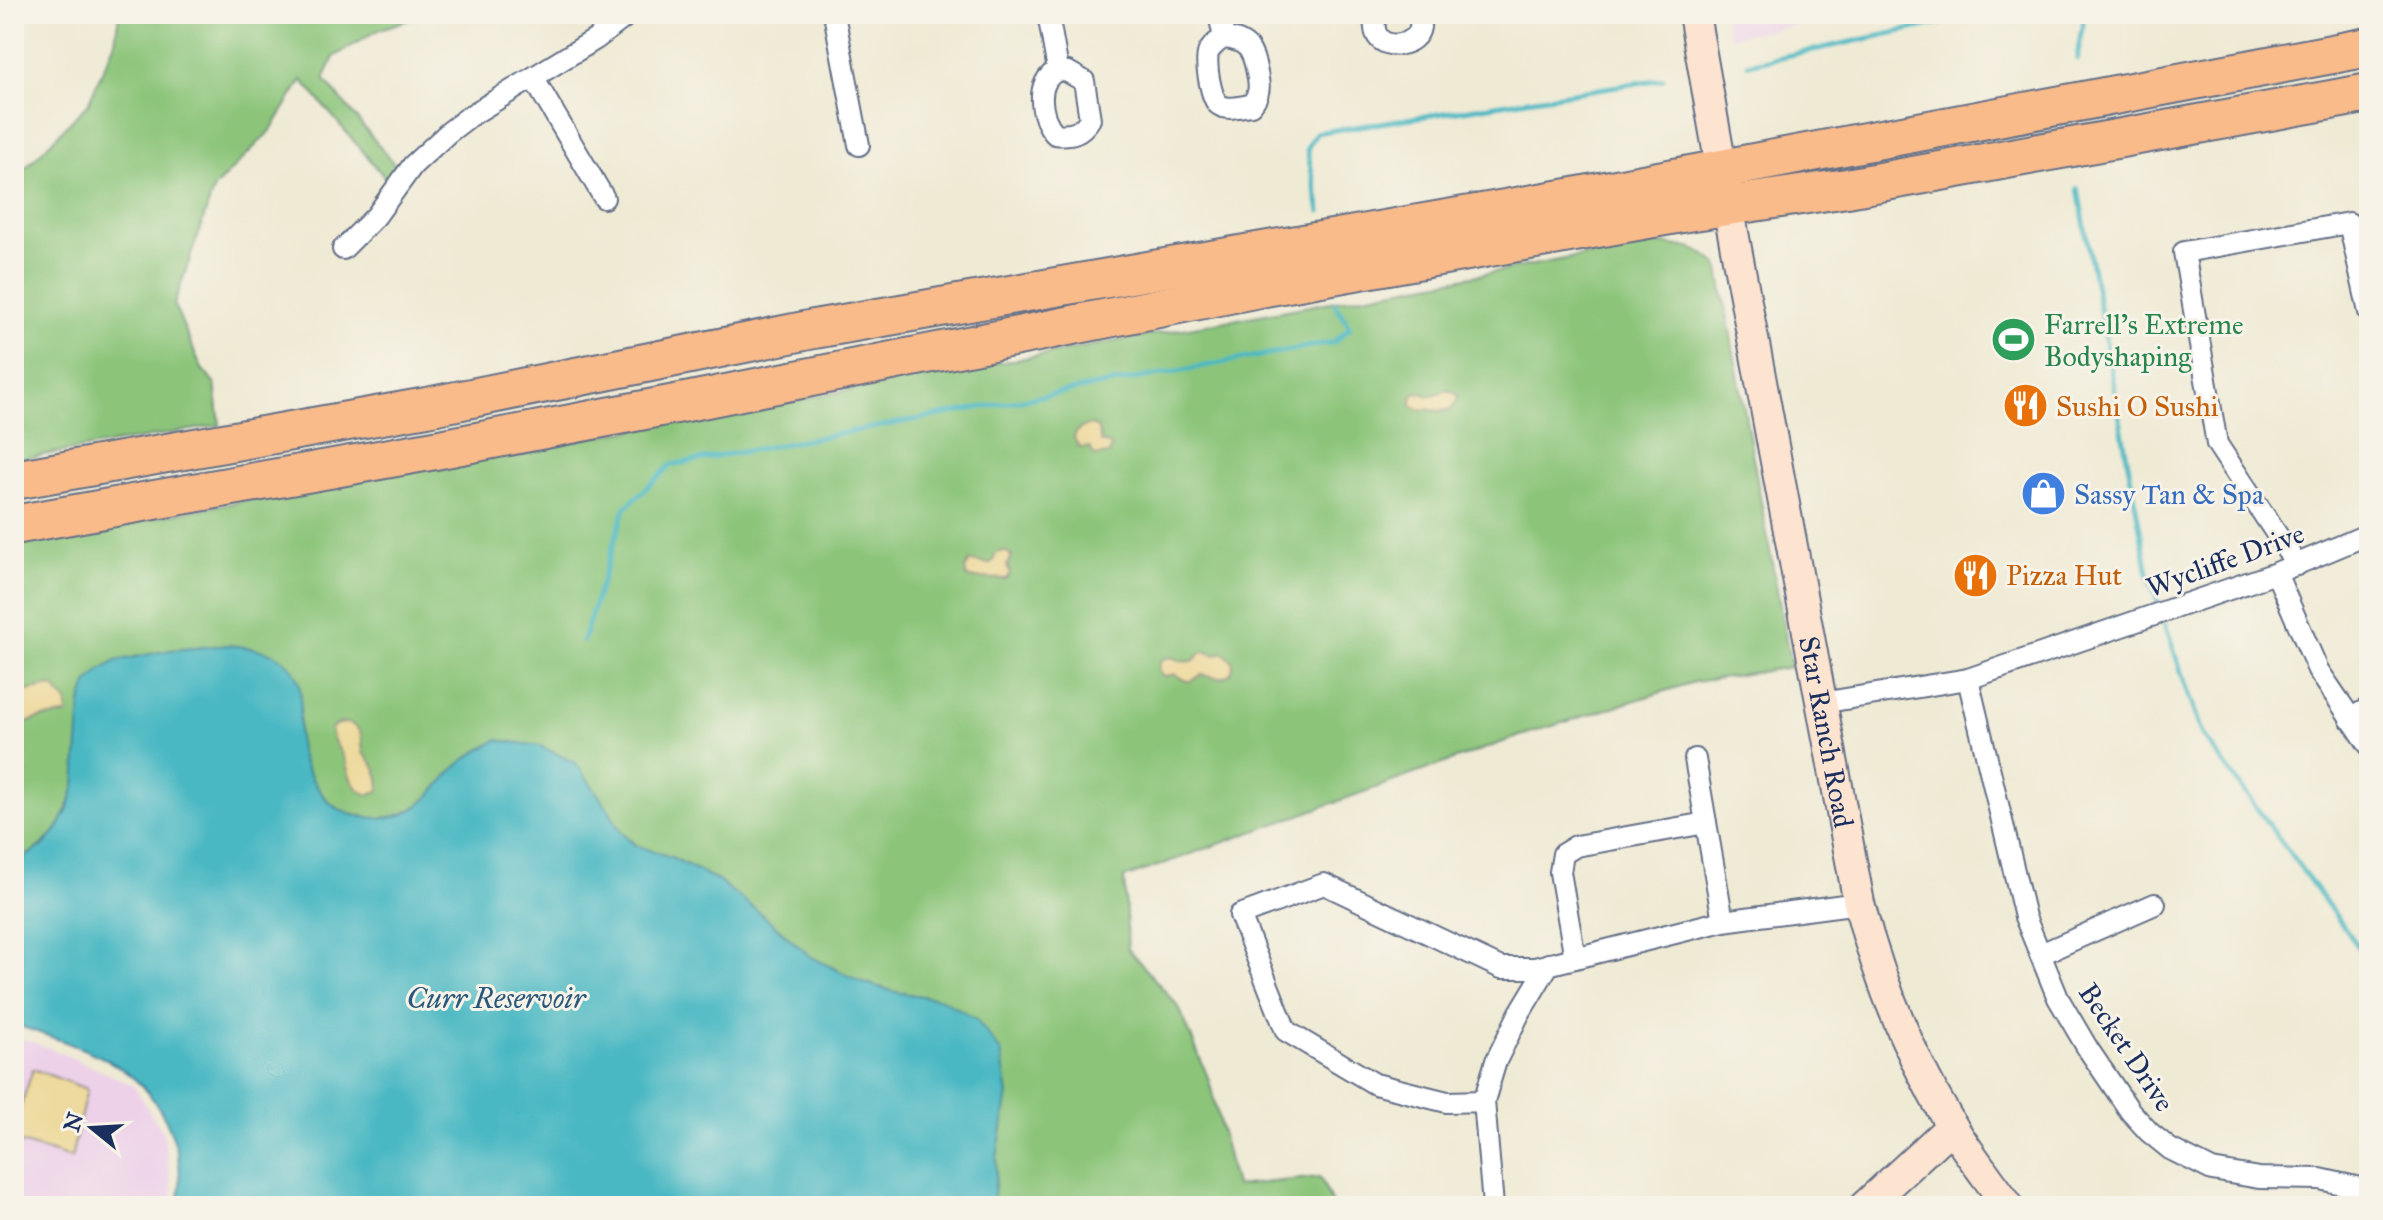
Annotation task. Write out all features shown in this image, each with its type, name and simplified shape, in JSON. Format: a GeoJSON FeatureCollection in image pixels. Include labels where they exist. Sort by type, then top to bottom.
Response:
{"type":"FeatureCollection","features":[{"type":"Feature","properties":{"kind":"highway"},"geometry":{"type":"LineString","coordinates":[[14,480],[427,407],[814,329],[1574,197],[2369,47]]}},
{"type":"Feature","properties":{"kind":"highway"},"geometry":{"type":"LineString","coordinates":[[14,525],[513,435],[1254,289],[1847,188],[2369,93]]}},
{"type":"Feature","properties":{"kind":"street"},"geometry":{"type":"LineString","coordinates":[[343,249],[376,216],[413,165],[449,132],[596,39],[629,14]]}},
{"type":"Feature","properties":{"kind":"street"},"geometry":{"type":"LineString","coordinates":[[834,14],[859,145]]}},
{"type":"Feature","properties":{"kind":"street"},"geometry":{"type":"LineString","coordinates":[[1048,14],[1058,70]]}},
{"type":"Feature","properties":{"kind":"street"},"geometry":{"type":"LineString","coordinates":[[1219,14],[1224,38]]}},
{"type":"Feature","properties":{"kind":"street"},"geometry":{"type":"LineString","coordinates":[[1374,14],[1376,33],[1381,41],[1390,44],[1409,43],[1416,37],[1421,26],[1418,14]]}},
{"type":"Feature","properties":{"kind":"street","name":"Star Ranch Road"},"geometry":{"type":"LineString","coordinates":[[1694,14],[1821,703],[1869,942],[1887,994],[1952,1126],[2008,1206]]}},
{"type":"Feature","properties":{"kind":"street"},"geometry":{"type":"LineString","coordinates":[[534,79],[604,198]]}},
{"type":"Feature","properties":{"kind":"street"},"geometry":{"type":"LineString","coordinates":[[2297,565],[2217,444],[2184,252],[2349,223],[2369,312]]}},
{"type":"Feature","properties":{"kind":"street","name":"Wycliffe Drive"},"geometry":{"type":"LineString","coordinates":[[1821,703],[1968,679],[2276,573],[2369,534]]}},
{"type":"Feature","properties":{"kind":"street"},"geometry":{"type":"LineString","coordinates":[[2276,573],[2318,670],[2369,745]]}},
{"type":"Feature","properties":{"kind":"street","name":"Becket Drive"},"geometry":{"type":"LineString","coordinates":[[1968,679],[2025,917],[2058,998],[2130,1111],[2170,1149],[2212,1170],[2259,1178],[2320,1179],[2369,1190]]}},
{"type":"Feature","properties":{"kind":"street"},"geometry":{"type":"LineString","coordinates":[[2350,719],[2369,708]]}},
{"type":"Feature","properties":{"kind":"street"},"geometry":{"type":"LineString","coordinates":[[1695,759],[1723,921]]}},
{"type":"Feature","properties":{"kind":"street"},"geometry":{"type":"LineString","coordinates":[[1575,958],[1560,872],[1563,854],[1576,846],[1706,823]]}},
{"type":"Feature","properties":{"kind":"street"},"geometry":{"type":"LineString","coordinates":[[1484,1101],[1447,1102],[1375,1084],[1286,1031],[1240,915],[1324,884],[1501,968],[1535,968],[1723,921],[1859,903]]}},
{"type":"Feature","properties":{"kind":"street"},"geometry":{"type":"LineString","coordinates":[[2041,954],[2155,904]]}},
{"type":"Feature","properties":{"kind":"street"},"geometry":{"type":"LineString","coordinates":[[1493,1206],[1484,1101],[1496,1061],[1549,964]]}},
{"type":"Feature","properties":{"kind":"street"},"geometry":{"type":"LineString","coordinates":[[1865,1206],[1952,1126]]}},
{"type":"Feature","properties":{"kind":"shaded area"},"geometry":{"type":"Polygon","coordinates":[[[1725,14],[1863,14],[1729,37],[1725,14]]]}},
{"type":"Feature","properties":{"kind":"shaded area"},"geometry":{"type":"Polygon","coordinates":[[[14,1036],[133,1085],[163,1132],[173,1191],[171,1206],[14,1206],[14,1036]]]}},
{"type":"Feature","properties":{"kind":"green space"},"geometry":{"type":"Polygon","coordinates":[[[119,14],[425,14],[378,30],[334,57],[324,79],[396,166],[386,179],[302,80],[271,130],[214,188],[174,305],[202,369],[215,384],[220,425],[14,460],[14,180],[88,104],[115,42],[119,14]]]}},
{"type":"Feature","properties":{"kind":"green space"},"geometry":{"type":"Polygon","coordinates":[[[1653,243],[1695,250],[1718,265],[1791,667],[1694,682],[1520,736],[1124,878],[1128,949],[1179,1007],[1209,1080],[1235,1186],[1320,1177],[1333,1206],[993,1206],[997,1157],[941,999],[895,992],[859,981],[811,957],[717,880],[671,857],[635,845],[621,832],[609,810],[457,767],[426,800],[402,814],[377,818],[343,811],[330,803],[319,790],[302,758],[298,737],[300,690],[75,785],[66,813],[54,832],[38,848],[14,864],[14,543],[1653,243]]]}},
{"type":"Feature","properties":{"kind":"sand"},"geometry":{"type":"Polygon","coordinates":[[[1448,390],[1458,395],[1455,405],[1449,410],[1418,409],[1411,405],[1414,393],[1429,396],[1448,390]]]}},
{"type":"Feature","properties":{"kind":"sand"},"geometry":{"type":"Polygon","coordinates":[[[1091,425],[1098,428],[1101,442],[1111,445],[1109,454],[1095,456],[1089,447],[1081,448],[1077,444],[1076,433],[1091,425]]]}},
{"type":"Feature","properties":{"kind":"sand"},"geometry":{"type":"Polygon","coordinates":[[[1005,551],[1012,556],[1007,565],[1010,573],[1006,579],[969,578],[966,575],[965,569],[970,561],[989,564],[996,553],[1005,551]]]}},
{"type":"Feature","properties":{"kind":"sand"},"geometry":{"type":"Polygon","coordinates":[[[1206,652],[1215,655],[1223,652],[1233,662],[1232,672],[1221,678],[1201,675],[1188,681],[1174,674],[1165,677],[1159,673],[1160,662],[1167,658],[1193,661],[1206,652]]]}},
{"type":"Feature","properties":{"kind":"sand"},"geometry":{"type":"Polygon","coordinates":[[[50,686],[67,701],[67,714],[14,724],[14,694],[50,686]]]}},
{"type":"Feature","properties":{"kind":"sand"},"geometry":{"type":"Polygon","coordinates":[[[347,723],[359,731],[363,753],[378,775],[379,790],[369,795],[359,790],[353,782],[332,737],[331,728],[347,723]]]}},
{"type":"Feature","properties":{"kind":"sand"},"geometry":{"type":"Polygon","coordinates":[[[33,1069],[87,1089],[71,1158],[14,1141],[14,1127],[33,1069]]]}},
{"type":"Feature","properties":{"kind":"water","name":"Curr Reservoir"},"geometry":{"type":"Polygon","coordinates":[[[228,645],[273,654],[294,671],[301,700],[299,740],[302,757],[319,789],[342,811],[367,817],[401,815],[425,800],[460,763],[497,740],[540,746],[576,763],[621,832],[635,845],[671,857],[717,880],[811,957],[859,981],[895,992],[941,999],[976,1019],[1001,1052],[1008,1094],[997,1157],[993,1206],[178,1206],[179,1162],[174,1141],[156,1103],[142,1087],[107,1060],[14,1024],[14,864],[44,845],[68,809],[75,785],[81,703],[87,684],[116,661],[170,650],[228,645]]]}},
{"type":"Feature","properties":{"kind":"waterway"},"geometry":{"type":"LineString","coordinates":[[1748,64],[1982,14]]}},
{"type":"Feature","properties":{"kind":"waterway"},"geometry":{"type":"LineString","coordinates":[[2077,59],[2084,14]]}},
{"type":"Feature","properties":{"kind":"waterway"},"geometry":{"type":"LineString","coordinates":[[1320,211],[1307,149],[1316,133],[1663,79]]}},
{"type":"Feature","properties":{"kind":"waterway"},"geometry":{"type":"LineString","coordinates":[[2078,189],[2148,573],[2159,606]]}},
{"type":"Feature","properties":{"kind":"waterway"},"geometry":{"type":"LineString","coordinates":[[583,641],[625,508],[671,465],[1334,342],[1350,328],[1335,304]]}},
{"type":"Feature","properties":{"kind":"waterway"},"geometry":{"type":"LineString","coordinates":[[2162,616],[2203,735],[2369,961]]}},
{"type":"Feature","properties":{"kind":"place","name":"Farrell's Extreme Bodyshaping"},"geometry":{"type":"Point","coordinates":[2013,340]}},
{"type":"Feature","properties":{"kind":"place","name":"Sushi O Sushi"},"geometry":{"type":"Point","coordinates":[2025,406]}},
{"type":"Feature","properties":{"kind":"place","name":"Sassy Tan & Spa"},"geometry":{"type":"Point","coordinates":[2043,494]}},
{"type":"Feature","properties":{"kind":"place","name":"Pizza Hut"},"geometry":{"type":"Point","coordinates":[1975,575]}}]}
